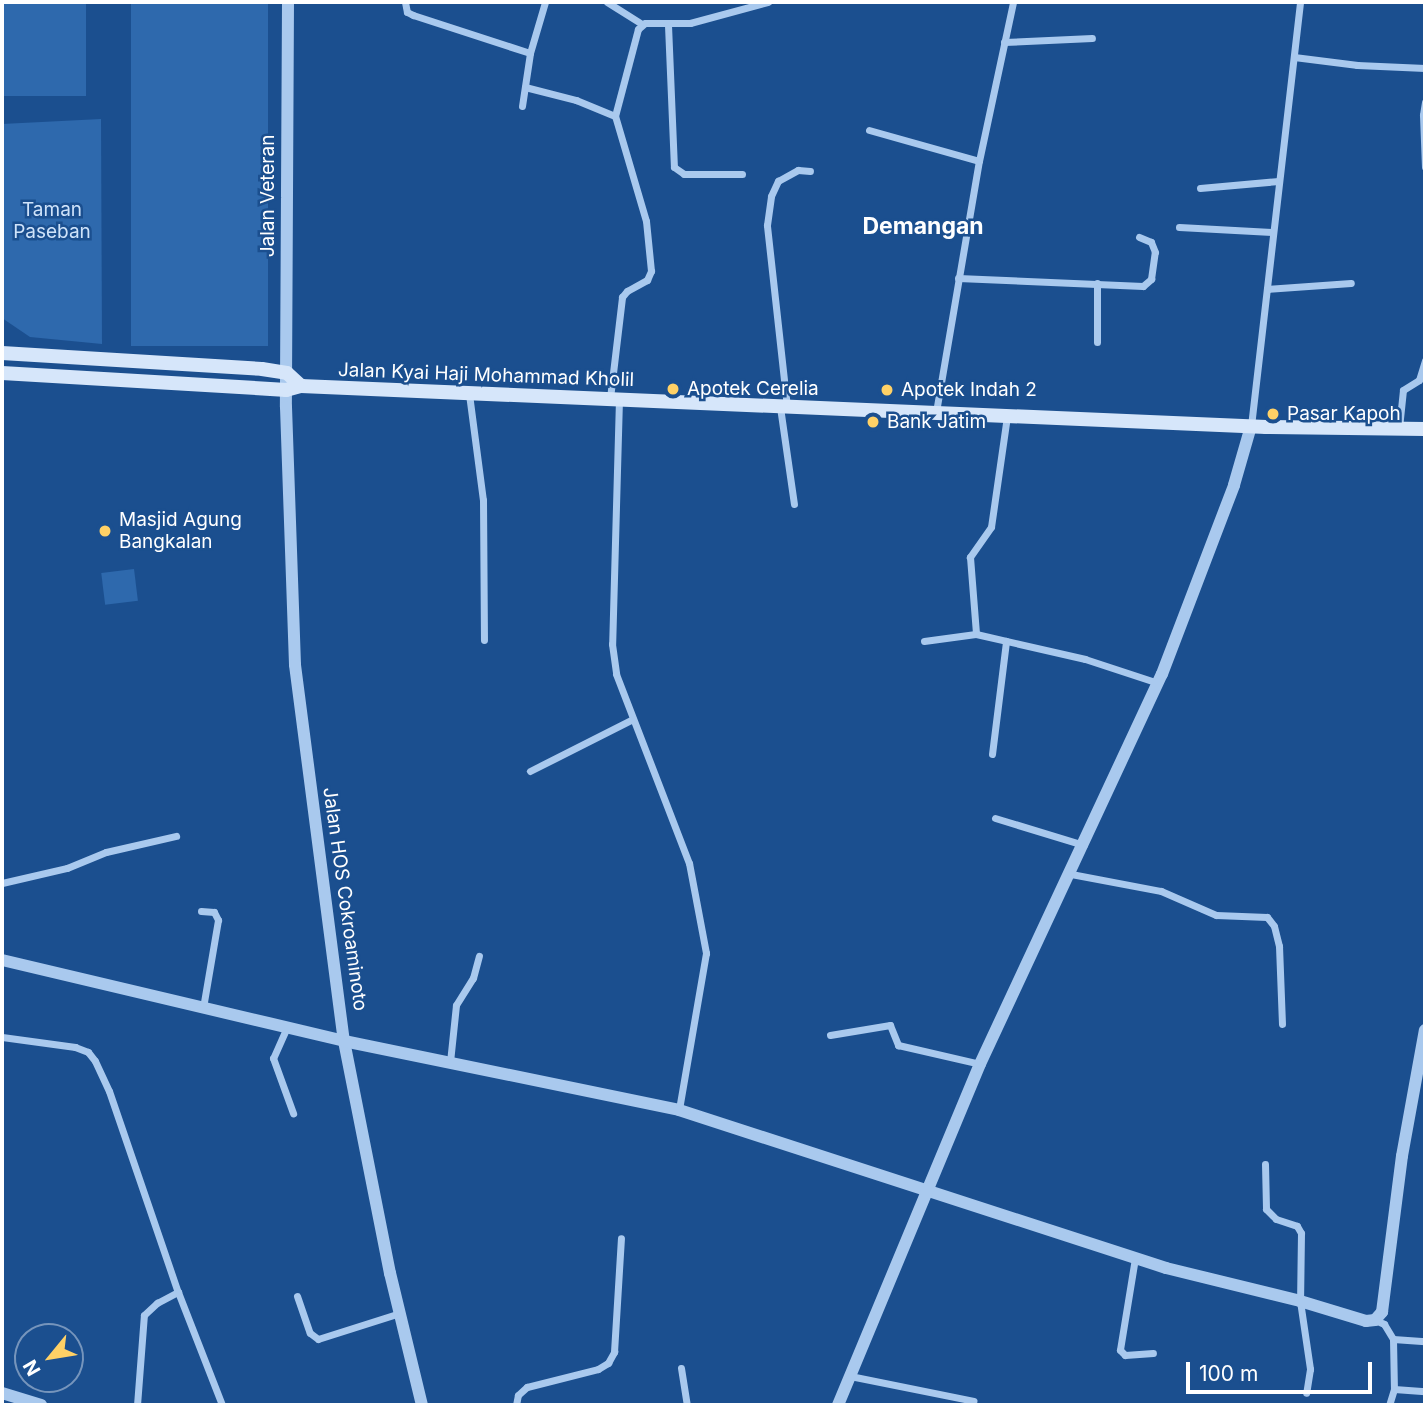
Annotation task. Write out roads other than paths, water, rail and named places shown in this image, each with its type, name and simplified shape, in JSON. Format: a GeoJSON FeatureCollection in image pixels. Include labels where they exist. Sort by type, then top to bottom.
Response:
{"type":"FeatureCollection","features":[{"type":"Feature","properties":{"kind":"main road"},"geometry":{"type":"LineString","coordinates":[[2,353],[286,373],[294,388]]}},
{"type":"Feature","properties":{"kind":"main road"},"geometry":{"type":"LineString","coordinates":[[105,379],[106,360]]}},
{"type":"Feature","properties":{"kind":"main road","name":"Jalan Kyai Haji Mohammad Kholil"},"geometry":{"type":"LineString","coordinates":[[2,373],[294,388],[614,398],[1251,426],[1425,429]]}},
{"type":"Feature","properties":{"kind":"street","name":"Jalan Veteran"},"geometry":{"type":"LineString","coordinates":[[286,373],[288,2]]}},
{"type":"Feature","properties":{"kind":"street"},"geometry":{"type":"LineString","coordinates":[[405,2],[407,12],[413,15],[530,53]]}},
{"type":"Feature","properties":{"kind":"street"},"geometry":{"type":"LineString","coordinates":[[522,106],[530,53],[545,2]]}},
{"type":"Feature","properties":{"kind":"street"},"geometry":{"type":"LineString","coordinates":[[607,2],[642,24],[668,25],[690,23],[768,2]]}},
{"type":"Feature","properties":{"kind":"street"},"geometry":{"type":"LineString","coordinates":[[936,413],[979,161],[1013,2]]}},
{"type":"Feature","properties":{"kind":"street"},"geometry":{"type":"LineString","coordinates":[[838,1405],[980,1064],[1158,683],[1234,485],[1251,426],[1300,2]]}},
{"type":"Feature","properties":{"kind":"street"},"geometry":{"type":"LineString","coordinates":[[642,24],[621,87],[615,116],[646,221],[651,271],[647,281],[627,291],[622,297],[614,398],[612,643],[616,674],[689,863],[706,953],[679,1110]]}},
{"type":"Feature","properties":{"kind":"street"},"geometry":{"type":"LineString","coordinates":[[668,25],[674,167],[684,174],[742,174]]}},
{"type":"Feature","properties":{"kind":"street"},"geometry":{"type":"LineString","coordinates":[[1004,42],[1092,38]]}},
{"type":"Feature","properties":{"kind":"street"},"geometry":{"type":"LineString","coordinates":[[1294,57],[1357,65],[1425,68]]}},
{"type":"Feature","properties":{"kind":"street"},"geometry":{"type":"LineString","coordinates":[[524,87],[576,100],[615,116]]}},
{"type":"Feature","properties":{"kind":"street"},"geometry":{"type":"LineString","coordinates":[[1425,102],[1425,167]]}},
{"type":"Feature","properties":{"kind":"street"},"geometry":{"type":"LineString","coordinates":[[869,130],[979,161]]}},
{"type":"Feature","properties":{"kind":"street"},"geometry":{"type":"LineString","coordinates":[[794,504],[767,225],[771,196],[778,181],[798,170],[810,171]]}},
{"type":"Feature","properties":{"kind":"street"},"geometry":{"type":"LineString","coordinates":[[1200,188],[1279,181]]}},
{"type":"Feature","properties":{"kind":"street"},"geometry":{"type":"LineString","coordinates":[[1179,227],[1272,232]]}},
{"type":"Feature","properties":{"kind":"street"},"geometry":{"type":"LineString","coordinates":[[958,278],[1138,286],[1148,284],[1155,246],[1139,237]]}},
{"type":"Feature","properties":{"kind":"street"},"geometry":{"type":"LineString","coordinates":[[1097,283],[1097,342]]}},
{"type":"Feature","properties":{"kind":"street"},"geometry":{"type":"LineString","coordinates":[[1267,289],[1351,284]]}},
{"type":"Feature","properties":{"kind":"street"},"geometry":{"type":"LineString","coordinates":[[1399,428],[1403,390],[1419,380],[1425,360]]}},
{"type":"Feature","properties":{"kind":"street","name":"Jalan HOS Cokroaminoto"},"geometry":{"type":"LineString","coordinates":[[294,388],[295,665],[345,1041],[400,1312],[422,1405]]}},
{"type":"Feature","properties":{"kind":"street"},"geometry":{"type":"LineString","coordinates":[[469,393],[483,500],[484,640]]}},
{"type":"Feature","properties":{"kind":"street"},"geometry":{"type":"LineString","coordinates":[[976,634],[970,557],[991,527],[1007,415]]}},
{"type":"Feature","properties":{"kind":"street"},"geometry":{"type":"LineString","coordinates":[[924,640],[976,634],[1085,659],[1158,683]]}},
{"type":"Feature","properties":{"kind":"street"},"geometry":{"type":"LineString","coordinates":[[992,754],[1006,641]]}},
{"type":"Feature","properties":{"kind":"street"},"geometry":{"type":"LineString","coordinates":[[530,771],[633,719]]}},
{"type":"Feature","properties":{"kind":"street"},"geometry":{"type":"LineString","coordinates":[[995,818],[1084,845]]}},
{"type":"Feature","properties":{"kind":"street"},"geometry":{"type":"LineString","coordinates":[[2,883],[68,868],[106,852],[176,836]]}},
{"type":"Feature","properties":{"kind":"street"},"geometry":{"type":"LineString","coordinates":[[1071,874],[1161,891],[1216,915],[1267,917],[1274,926],[1279,946],[1282,1024]]}},
{"type":"Feature","properties":{"kind":"street"},"geometry":{"type":"LineString","coordinates":[[201,911],[214,912],[218,920],[203,1008]]}},
{"type":"Feature","properties":{"kind":"street"},"geometry":{"type":"LineString","coordinates":[[450,1062],[456,1005],[473,978],[479,956]]}},
{"type":"Feature","properties":{"kind":"street"},"geometry":{"type":"LineString","coordinates":[[2,960],[345,1041],[679,1110],[1135,1258],[1366,1321],[1376,1320],[1384,1324],[1393,1339],[1394,1389],[1390,1405]]}},
{"type":"Feature","properties":{"kind":"street"},"geometry":{"type":"LineString","coordinates":[[830,1035],[890,1026],[898,1045],[980,1064]]}},
{"type":"Feature","properties":{"kind":"street"},"geometry":{"type":"LineString","coordinates":[[288,1027],[273,1058],[293,1113]]}},
{"type":"Feature","properties":{"kind":"street"},"geometry":{"type":"LineString","coordinates":[[1376,1320],[1382,1312],[1402,1156],[1423,1059],[1425,1030]]}},
{"type":"Feature","properties":{"kind":"street"},"geometry":{"type":"LineString","coordinates":[[2,1037],[75,1046],[88,1052],[94,1061],[109,1091],[178,1292],[222,1405]]}},
{"type":"Feature","properties":{"kind":"street"},"geometry":{"type":"LineString","coordinates":[[1265,1164],[1266,1209],[1276,1219],[1297,1226],[1301,1233],[1300,1301],[1310,1369],[1307,1393]]}},
{"type":"Feature","properties":{"kind":"street"},"geometry":{"type":"LineString","coordinates":[[516,1405],[518,1395],[527,1387],[598,1369],[608,1363],[614,1352],[621,1238]]}},
{"type":"Feature","properties":{"kind":"street"},"geometry":{"type":"LineString","coordinates":[[1135,1258],[1120,1350],[1125,1355],[1153,1353]]}},
{"type":"Feature","properties":{"kind":"street"},"geometry":{"type":"LineString","coordinates":[[137,1405],[144,1315],[156,1303],[178,1292]]}},
{"type":"Feature","properties":{"kind":"street"},"geometry":{"type":"LineString","coordinates":[[297,1296],[310,1333],[318,1339],[400,1312]]}},
{"type":"Feature","properties":{"kind":"street"},"geometry":{"type":"LineString","coordinates":[[1393,1339],[1425,1341]]}},
{"type":"Feature","properties":{"kind":"street"},"geometry":{"type":"LineString","coordinates":[[681,1368],[687,1405]]}},
{"type":"Feature","properties":{"kind":"street"},"geometry":{"type":"LineString","coordinates":[[850,1376],[974,1401]]}},
{"type":"Feature","properties":{"kind":"street"},"geometry":{"type":"LineString","coordinates":[[1394,1389],[1425,1391]]}},
{"type":"Feature","properties":{"kind":"street"},"geometry":{"type":"LineString","coordinates":[[2,1393],[41,1405]]}},
{"type":"Feature","properties":{"kind":"place","name":"Apotek Cerelia"},"geometry":{"type":"Point","coordinates":[673,389]}},
{"type":"Feature","properties":{"kind":"place","name":"Apotek Indah 2"},"geometry":{"type":"Point","coordinates":[887,390]}},
{"type":"Feature","properties":{"kind":"place","name":"Pasar Kapoh"},"geometry":{"type":"Point","coordinates":[1273,414]}},
{"type":"Feature","properties":{"kind":"place","name":"Bank Jatim"},"geometry":{"type":"Point","coordinates":[873,422]}},
{"type":"Feature","properties":{"kind":"place","name":"Masjid Agung Bangkalan"},"geometry":{"type":"Point","coordinates":[105,531]}},
{"type":"Feature","properties":{"kind":"district","name":"Demangan"},"geometry":{"type":"Point","coordinates":[923,226]}},
{"type":"Feature","properties":{"kind":"park label","name":"Taman Paseban"},"geometry":{"type":"Point","coordinates":[52,221]}}]}
